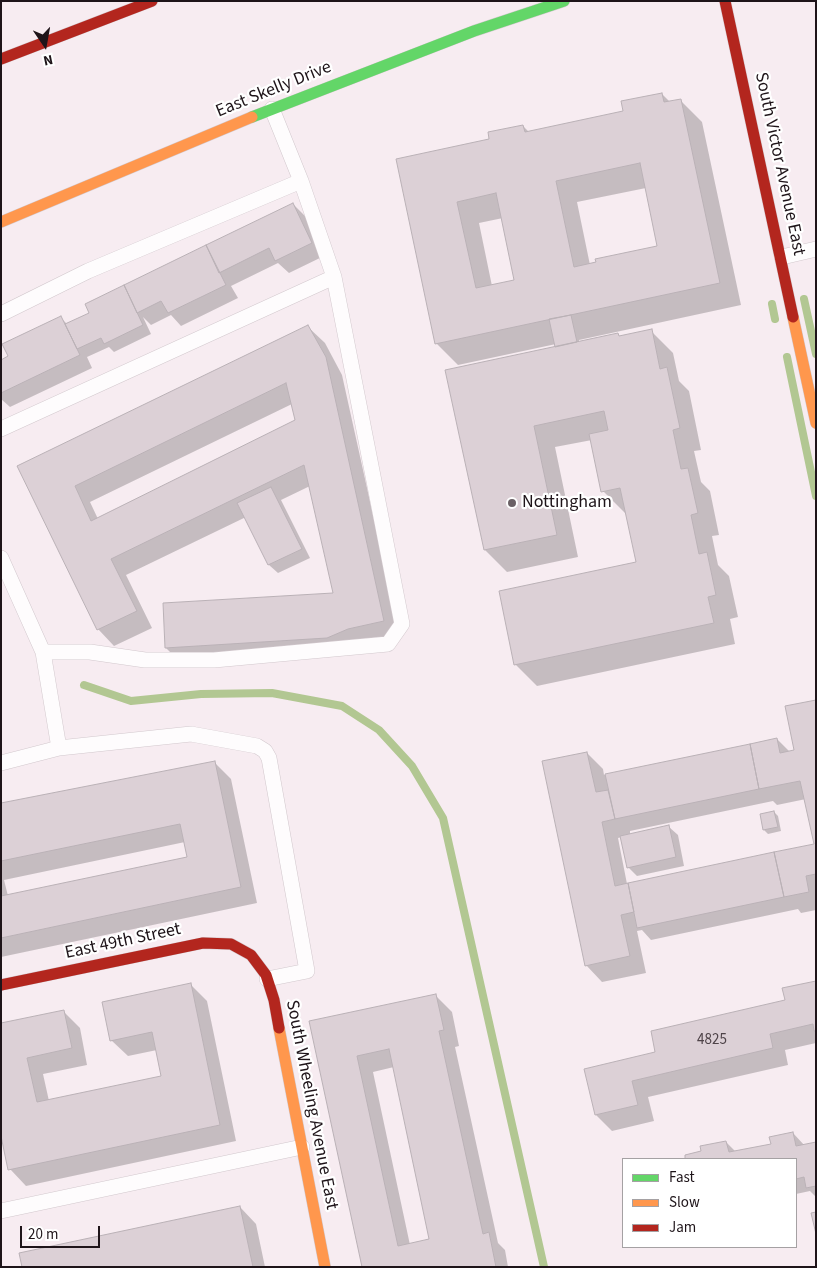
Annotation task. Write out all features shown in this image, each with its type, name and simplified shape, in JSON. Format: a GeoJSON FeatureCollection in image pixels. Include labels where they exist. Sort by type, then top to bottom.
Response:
{"type":"FeatureCollection","features":[{"type":"Feature","properties":{"kind":"main road"},"geometry":{"type":"LineString","coordinates":[[1,59],[152,1]]}},
{"type":"Feature","properties":{"kind":"main road","name":"East Skelly Drive"},"geometry":{"type":"LineString","coordinates":[[1,222],[272,109],[474,31],[564,1]]}},
{"type":"Feature","properties":{"kind":"main road","name":"South Victor Avenue East"},"geometry":{"type":"LineString","coordinates":[[725,1],[782,257],[816,423]]}},
{"type":"Feature","properties":{"kind":"main road"},"geometry":{"type":"LineString","coordinates":[[17,66],[89,26]]}},
{"type":"Feature","properties":{"kind":"main road","name":"East 49th Street"},"geometry":{"type":"LineString","coordinates":[[1,985],[203,943],[231,944],[251,955]]}},
{"type":"Feature","properties":{"kind":"main road","name":"South Wheeling Avenue East"},"geometry":{"type":"LineString","coordinates":[[251,955],[267,979],[274,1000],[325,1267]]}},
{"type":"Feature","properties":{"kind":"lane"},"geometry":{"type":"LineString","coordinates":[[43,652],[90,652],[145,660],[214,660],[388,644],[402,624],[334,277],[301,181],[272,109]]}},
{"type":"Feature","properties":{"kind":"lane"},"geometry":{"type":"LineString","coordinates":[[1,314],[88,270],[301,181]]}},
{"type":"Feature","properties":{"kind":"lane"},"geometry":{"type":"LineString","coordinates":[[782,257],[816,249]]}},
{"type":"Feature","properties":{"kind":"lane"},"geometry":{"type":"LineString","coordinates":[[1,429],[334,277]]}},
{"type":"Feature","properties":{"kind":"lane"},"geometry":{"type":"LineString","coordinates":[[1,558],[43,652],[59,748]]}},
{"type":"Feature","properties":{"kind":"lane"},"geometry":{"type":"LineString","coordinates":[[1,764],[59,748],[191,734],[257,746],[265,751],[269,758],[306,971],[267,979]]}},
{"type":"Feature","properties":{"kind":"lane"},"geometry":{"type":"LineString","coordinates":[[1,1211],[302,1147]]}},
{"type":"Feature","properties":{"kind":"building"},"geometry":{"type":"Polygon","coordinates":[[[662,93],[664,102],[681,99],[720,283],[435,344],[396,159],[489,139],[488,132],[523,125],[525,132],[623,111],[621,101],[662,93]],[[640,163],[556,181],[574,267],[596,262],[595,259],[657,246],[640,163]],[[496,193],[457,202],[476,288],[514,280],[496,193]]]}},
{"type":"Feature","properties":{"kind":"building"},"geometry":{"type":"Polygon","coordinates":[[[293,203],[312,243],[275,261],[269,248],[219,273],[206,245],[293,203]]]}},
{"type":"Feature","properties":{"kind":"building"},"geometry":{"type":"Polygon","coordinates":[[[206,245],[226,285],[168,313],[161,301],[137,313],[124,285],[206,245]]]}},
{"type":"Feature","properties":{"kind":"building"},"geometry":{"type":"Polygon","coordinates":[[[124,285],[143,325],[104,344],[101,338],[77,349],[65,324],[89,313],[85,304],[124,285]]]}},
{"type":"Feature","properties":{"kind":"building"},"geometry":{"type":"Polygon","coordinates":[[[571,315],[577,342],[555,347],[549,319],[571,315]]]}},
{"type":"Feature","properties":{"kind":"building"},"geometry":{"type":"Polygon","coordinates":[[[61,316],[80,355],[1,393],[1,360],[8,356],[2,344],[61,316]]]}},
{"type":"Feature","properties":{"kind":"building"},"geometry":{"type":"Polygon","coordinates":[[[308,325],[326,357],[384,621],[348,629],[327,638],[165,648],[163,603],[333,593],[304,465],[111,559],[137,611],[97,630],[17,466],[308,325]],[[286,383],[75,486],[91,521],[295,420],[286,383]]]}},
{"type":"Feature","properties":{"kind":"building","name":"Nottingham"},"geometry":{"type":"Polygon","coordinates":[[[652,329],[660,369],[667,367],[680,428],[673,430],[681,469],[688,468],[698,513],[691,515],[699,554],[707,552],[716,595],[708,597],[714,623],[514,665],[499,591],[636,562],[620,488],[601,492],[589,434],[608,430],[604,411],[534,426],[557,535],[484,550],[445,370],[618,333],[619,336],[652,329]]]}},
{"type":"Feature","properties":{"kind":"building"},"geometry":{"type":"Polygon","coordinates":[[[271,487],[302,549],[268,565],[237,503],[271,487]]]}},
{"type":"Feature","properties":{"kind":"building"},"geometry":{"type":"Polygon","coordinates":[[[816,700],[816,874],[806,876],[809,892],[784,897],[774,852],[814,844],[800,781],[759,789],[750,744],[777,738],[780,753],[794,750],[785,706],[816,700]]]}},
{"type":"Feature","properties":{"kind":"building"},"geometry":{"type":"Polygon","coordinates":[[[750,744],[759,789],[615,819],[605,774],[750,744]]]}},
{"type":"Feature","properties":{"kind":"building"},"geometry":{"type":"Polygon","coordinates":[[[587,752],[596,792],[608,790],[615,819],[602,822],[615,886],[628,883],[634,912],[621,915],[630,956],[585,966],[542,761],[587,752]]]}},
{"type":"Feature","properties":{"kind":"building"},"geometry":{"type":"Polygon","coordinates":[[[215,761],[241,887],[1,938],[1,896],[187,857],[180,824],[1,861],[1,803],[215,761]]]}},
{"type":"Feature","properties":{"kind":"building"},"geometry":{"type":"Polygon","coordinates":[[[774,811],[778,827],[763,830],[760,814],[774,811]]]}},
{"type":"Feature","properties":{"kind":"building"},"geometry":{"type":"Polygon","coordinates":[[[669,825],[676,857],[627,868],[620,836],[669,825]]]}},
{"type":"Feature","properties":{"kind":"building"},"geometry":{"type":"Polygon","coordinates":[[[774,852],[784,897],[637,928],[628,883],[774,852]]]}},
{"type":"Feature","properties":{"kind":"building"},"geometry":{"type":"Polygon","coordinates":[[[816,981],[816,1031],[814,1031],[813,1024],[770,1034],[773,1048],[632,1081],[638,1105],[595,1115],[584,1069],[655,1052],[651,1031],[785,1000],[782,988],[816,981]]]}},
{"type":"Feature","properties":{"kind":"building"},"geometry":{"type":"Polygon","coordinates":[[[191,983],[220,1125],[8,1170],[1,1136],[1,1023],[64,1010],[72,1048],[27,1058],[37,1102],[161,1076],[152,1032],[110,1041],[102,1002],[191,983]]]}},
{"type":"Feature","properties":{"kind":"building"},"geometry":{"type":"Polygon","coordinates":[[[436,994],[444,1030],[439,1031],[483,1234],[489,1232],[496,1267],[362,1267],[309,1021],[436,994]],[[389,1049],[357,1056],[398,1246],[429,1239],[389,1049]]]}},
{"type":"Feature","properties":{"kind":"building"},"geometry":{"type":"Polygon","coordinates":[[[793,1132],[796,1146],[816,1142],[816,1186],[806,1188],[804,1177],[797,1179],[797,1158],[685,1158],[685,1155],[701,1151],[700,1146],[726,1141],[729,1152],[771,1144],[769,1137],[793,1132]]]}},
{"type":"Feature","properties":{"kind":"building"},"geometry":{"type":"Polygon","coordinates":[[[240,1206],[253,1267],[22,1267],[19,1253],[240,1206]]]}},
{"type":"Feature","properties":{"kind":"building"},"geometry":{"type":"Polygon","coordinates":[[[816,1212],[816,1234],[811,1213],[816,1212]]]}},
{"type":"Feature","properties":{"kind":"waterway"},"geometry":{"type":"LineString","coordinates":[[804,299],[816,354]]}},
{"type":"Feature","properties":{"kind":"waterway"},"geometry":{"type":"LineString","coordinates":[[772,304],[775,319]]}},
{"type":"Feature","properties":{"kind":"waterway"},"geometry":{"type":"LineString","coordinates":[[787,357],[816,496]]}},
{"type":"Feature","properties":{"kind":"waterway"},"geometry":{"type":"LineString","coordinates":[[84,685],[131,701],[201,694],[272,693],[342,706],[379,730],[412,766],[443,818],[544,1267]]}},
{"type":"Feature","properties":{"kind":"traffic: fast"},"geometry":{"type":"LineString","coordinates":[[252,117],[474,31],[564,1]]}},
{"type":"Feature","properties":{"kind":"traffic: slow"},"geometry":{"type":"LineString","coordinates":[[1,222],[252,117]]}},
{"type":"Feature","properties":{"kind":"traffic: slow"},"geometry":{"type":"LineString","coordinates":[[793,317],[816,423]]}},
{"type":"Feature","properties":{"kind":"traffic: slow"},"geometry":{"type":"LineString","coordinates":[[279,1028],[325,1267]]}},
{"type":"Feature","properties":{"kind":"traffic: jam"},"geometry":{"type":"LineString","coordinates":[[1,59],[152,1]]}},
{"type":"Feature","properties":{"kind":"traffic: jam"},"geometry":{"type":"LineString","coordinates":[[725,1],[793,317]]}},
{"type":"Feature","properties":{"kind":"traffic: jam"},"geometry":{"type":"LineString","coordinates":[[1,985],[203,943],[231,944],[251,955],[266,975],[274,1000],[279,1028]]}},
{"type":"Feature","properties":{"kind":"place","name":"Nottingham"},"geometry":{"type":"Point","coordinates":[512,503]}}]}
